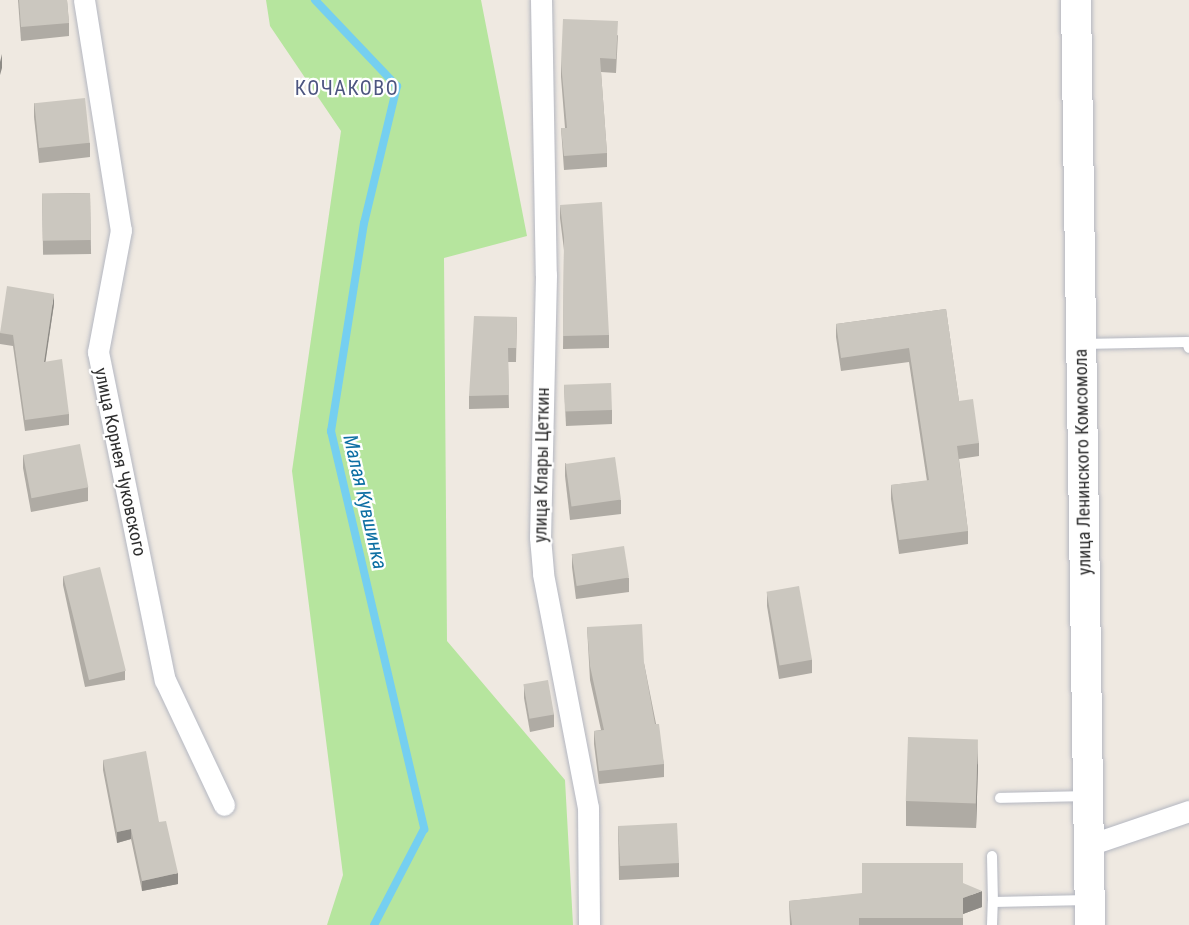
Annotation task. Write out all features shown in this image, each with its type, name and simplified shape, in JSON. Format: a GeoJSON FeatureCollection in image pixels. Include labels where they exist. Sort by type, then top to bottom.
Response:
{"type":"FeatureCollection","features":[{"type":"Feature","properties":{"kind":"main road","name":"улица Ленинского Комсомола"},"geometry":{"type":"LineString","coordinates":[[1076,0],[1090,913]]}},
{"type":"Feature","properties":{"kind":"street","name":"улица Корнея Чуковского"},"geometry":{"type":"LineString","coordinates":[[84,0],[121,230],[98,352],[165,680],[224,805]]}},
{"type":"Feature","properties":{"kind":"street","name":"улица Клары Цеткин"},"geometry":{"type":"LineString","coordinates":[[541,0],[546,275],[540,537],[543,574],[588,807],[590,925]]}},
{"type":"Feature","properties":{"kind":"street"},"geometry":{"type":"LineString","coordinates":[[1089,845],[1189,812]]}},
{"type":"Feature","properties":{"kind":"lane"},"geometry":{"type":"LineString","coordinates":[[1082,344],[1187,342],[1189,348]]}},
{"type":"Feature","properties":{"kind":"lane"},"geometry":{"type":"LineString","coordinates":[[1000,798],[1088,796]]}},
{"type":"Feature","properties":{"kind":"lane"},"geometry":{"type":"LineString","coordinates":[[992,856],[992,925]]}},
{"type":"Feature","properties":{"kind":"lane"},"geometry":{"type":"LineString","coordinates":[[993,902],[1090,913]]}},
{"type":"Feature","properties":{"kind":"green space"},"geometry":{"type":"Polygon","coordinates":[[[266,0],[481,0],[527,236],[444,258],[447,641],[565,780],[573,925],[327,925],[343,875],[292,471],[341,131],[270,26],[266,0]]]}},
{"type":"Feature","properties":{"kind":"building"},"geometry":{"type":"Polygon","coordinates":[[[19,0],[67,0],[69,23],[21,27],[19,0]]]}},
{"type":"Feature","properties":{"kind":"building"},"geometry":{"type":"Polygon","coordinates":[[[563,19],[618,21],[616,59],[600,58],[607,153],[564,156],[561,128],[567,128],[561,63],[563,19]]]}},
{"type":"Feature","properties":{"kind":"building"},"geometry":{"type":"Polygon","coordinates":[[[85,98],[90,143],[39,148],[34,103],[85,98]]]}},
{"type":"Feature","properties":{"kind":"building"},"geometry":{"type":"Polygon","coordinates":[[[90,193],[91,240],[43,241],[42,194],[90,193]]]}},
{"type":"Feature","properties":{"kind":"building"},"geometry":{"type":"Polygon","coordinates":[[[602,202],[609,335],[563,336],[564,238],[560,205],[602,202]]]}},
{"type":"Feature","properties":{"kind":"building"},"geometry":{"type":"Polygon","coordinates":[[[7,286],[54,294],[44,362],[62,359],[69,414],[25,420],[13,335],[0,333],[7,286]]]}},
{"type":"Feature","properties":{"kind":"building"},"geometry":{"type":"Polygon","coordinates":[[[946,309],[959,401],[973,399],[979,443],[957,446],[968,531],[899,540],[891,485],[929,480],[909,348],[841,358],[836,324],[946,309]]]}},
{"type":"Feature","properties":{"kind":"building"},"geometry":{"type":"Polygon","coordinates":[[[474,316],[517,317],[516,348],[508,348],[509,395],[469,396],[474,316]]]}},
{"type":"Feature","properties":{"kind":"building"},"geometry":{"type":"Polygon","coordinates":[[[611,383],[612,410],[565,412],[564,385],[611,383]]]}},
{"type":"Feature","properties":{"kind":"building"},"geometry":{"type":"Polygon","coordinates":[[[80,444],[88,487],[31,498],[23,455],[80,444]]]}},
{"type":"Feature","properties":{"kind":"building"},"geometry":{"type":"Polygon","coordinates":[[[615,457],[621,500],[571,507],[565,464],[615,457]]]}},
{"type":"Feature","properties":{"kind":"building"},"geometry":{"type":"Polygon","coordinates":[[[624,546],[629,578],[577,586],[572,554],[624,546]]]}},
{"type":"Feature","properties":{"kind":"building"},"geometry":{"type":"Polygon","coordinates":[[[100,567],[126,671],[89,680],[63,576],[100,567]]]}},
{"type":"Feature","properties":{"kind":"building"},"geometry":{"type":"Polygon","coordinates":[[[799,586],[812,660],[780,666],[767,592],[799,586]]]}},
{"type":"Feature","properties":{"kind":"building"},"geometry":{"type":"Polygon","coordinates":[[[642,624],[644,663],[655,724],[659,724],[664,764],[599,771],[594,731],[604,730],[590,666],[587,627],[642,624]]]}},
{"type":"Feature","properties":{"kind":"building"},"geometry":{"type":"Polygon","coordinates":[[[548,680],[554,714],[529,719],[523,684],[548,680]]]}},
{"type":"Feature","properties":{"kind":"building"},"geometry":{"type":"Polygon","coordinates":[[[908,737],[978,739],[976,803],[906,801],[908,737]]]}},
{"type":"Feature","properties":{"kind":"building"},"geometry":{"type":"Polygon","coordinates":[[[146,751],[159,822],[166,821],[178,873],[142,881],[131,829],[117,832],[103,760],[146,751]]]}},
{"type":"Feature","properties":{"kind":"building"},"geometry":{"type":"Polygon","coordinates":[[[677,823],[679,863],[620,866],[618,826],[677,823]]]}},
{"type":"Feature","properties":{"kind":"building"},"geometry":{"type":"Polygon","coordinates":[[[862,863],[963,863],[963,883],[982,891],[963,898],[963,918],[859,918],[859,925],[792,925],[789,901],[862,893],[862,863]]]}},
{"type":"Feature","properties":{"kind":"waterway","name":"Малая Кувшинка"},"geometry":{"type":"LineString","coordinates":[[315,0],[397,86],[364,223],[331,431],[424,829],[374,925]]}},
{"type":"Feature","properties":{"kind":"district","name":"КОЧАКОВО"},"geometry":{"type":"Point","coordinates":[347,88]}}]}
